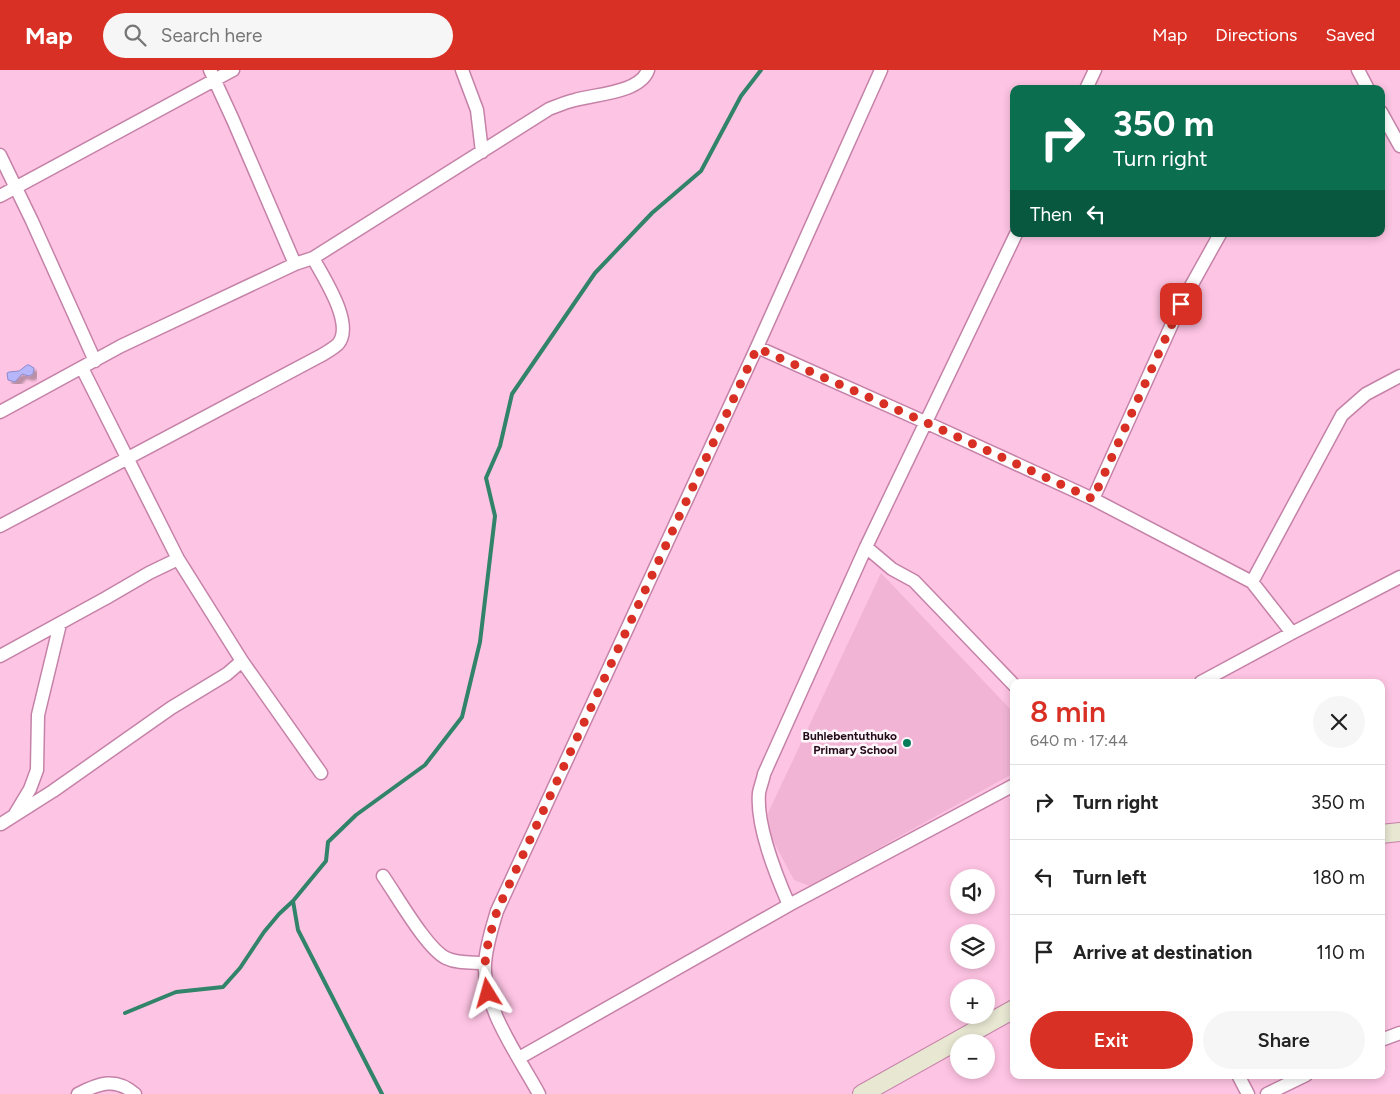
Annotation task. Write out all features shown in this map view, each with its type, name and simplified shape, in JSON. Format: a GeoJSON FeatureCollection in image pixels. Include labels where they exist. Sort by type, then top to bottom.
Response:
{"type":"FeatureCollection","features":[{"type":"Feature","properties":{"kind":"street"},"geometry":{"type":"LineString","coordinates":[[0,196],[213,75],[233,70]]}},
{"type":"Feature","properties":{"kind":"street"},"geometry":{"type":"LineString","coordinates":[[462,70],[477,110],[482,152]]}},
{"type":"Feature","properties":{"kind":"street"},"geometry":{"type":"LineString","coordinates":[[0,412],[140,337],[295,264],[313,258],[549,109],[573,100],[622,90],[640,82],[648,70]]}},
{"type":"Feature","properties":{"kind":"street"},"geometry":{"type":"LineString","coordinates":[[539,1094],[502,1029],[491,1004],[485,982],[484,963],[497,911],[757,348],[881,70]]}},
{"type":"Feature","properties":{"kind":"street"},"geometry":{"type":"LineString","coordinates":[[1088,85],[1095,70]]}},
{"type":"Feature","properties":{"kind":"street"},"geometry":{"type":"LineString","coordinates":[[1358,70],[1366,85]]}},
{"type":"Feature","properties":{"kind":"street"},"geometry":{"type":"LineString","coordinates":[[213,75],[295,264]]}},
{"type":"Feature","properties":{"kind":"street"},"geometry":{"type":"LineString","coordinates":[[1385,119],[1400,146]]}},
{"type":"Feature","properties":{"kind":"street"},"geometry":{"type":"LineString","coordinates":[[0,156],[64,289],[95,361]]}},
{"type":"Feature","properties":{"kind":"street"},"geometry":{"type":"LineString","coordinates":[[789,906],[780,885],[760,813],[759,792],[764,774],[866,547],[1015,237]]}},
{"type":"Feature","properties":{"kind":"street"},"geometry":{"type":"LineString","coordinates":[[1093,499],[1181,304],[1218,237]]}},
{"type":"Feature","properties":{"kind":"street"},"geometry":{"type":"LineString","coordinates":[[0,526],[322,355],[338,343],[344,332],[344,322],[313,258]]}},
{"type":"Feature","properties":{"kind":"street"},"geometry":{"type":"LineString","coordinates":[[757,348],[1093,499],[1252,582],[1292,633]]}},
{"type":"Feature","properties":{"kind":"street"},"geometry":{"type":"LineString","coordinates":[[82,368],[178,559],[242,661],[321,773]]}},
{"type":"Feature","properties":{"kind":"street"},"geometry":{"type":"LineString","coordinates":[[1252,582],[1342,415],[1366,394],[1400,376]]}},
{"type":"Feature","properties":{"kind":"street"},"geometry":{"type":"LineString","coordinates":[[866,547],[892,569],[914,581],[1010,680]]}},
{"type":"Feature","properties":{"kind":"street"},"geometry":{"type":"LineString","coordinates":[[0,656],[128,586],[149,572],[178,559]]}},
{"type":"Feature","properties":{"kind":"street"},"geometry":{"type":"LineString","coordinates":[[1207,679],[1400,577]]}},
{"type":"Feature","properties":{"kind":"street"},"geometry":{"type":"LineString","coordinates":[[14,816],[30,789],[37,770],[38,715],[60,624]]}},
{"type":"Feature","properties":{"kind":"street"},"geometry":{"type":"LineString","coordinates":[[0,825],[52,792],[171,708],[227,674],[242,661]]}},
{"type":"Feature","properties":{"kind":"street"},"geometry":{"type":"LineString","coordinates":[[519,1058],[789,906],[1010,786]]}},
{"type":"Feature","properties":{"kind":"street"},"geometry":{"type":"LineString","coordinates":[[1385,834],[1400,832]]}},
{"type":"Feature","properties":{"kind":"street"},"geometry":{"type":"LineString","coordinates":[[383,876],[425,938],[438,953],[447,959],[456,961],[484,963]]}},
{"type":"Feature","properties":{"kind":"street"},"geometry":{"type":"LineString","coordinates":[[862,1094],[1010,1011]]}},
{"type":"Feature","properties":{"kind":"street"},"geometry":{"type":"LineString","coordinates":[[1385,1039],[1400,1033]]}},
{"type":"Feature","properties":{"kind":"street"},"geometry":{"type":"LineString","coordinates":[[1240,1079],[1248,1094]]}},
{"type":"Feature","properties":{"kind":"street"},"geometry":{"type":"LineString","coordinates":[[1267,1094],[1298,1079]]}},
{"type":"Feature","properties":{"kind":"street"},"geometry":{"type":"LineString","coordinates":[[78,1094],[100,1085],[115,1083],[127,1086],[135,1094]]}},
{"type":"Feature","properties":{"kind":"shaded area","name":"Buhlebentuthuko Primary School"},"geometry":{"type":"Polygon","coordinates":[[[881,573],[1010,709],[1010,775],[810,886],[794,880],[769,833],[768,813],[881,573]]]}},
{"type":"Feature","properties":{"kind":"building"},"geometry":{"type":"Polygon","coordinates":[[[27,365],[34,368],[33,374],[29,376],[22,374],[15,382],[8,380],[7,373],[19,371],[27,365]]]}},
{"type":"Feature","properties":{"kind":"waterway"},"geometry":{"type":"LineString","coordinates":[[125,1013],[176,992],[223,987],[240,968],[264,932],[326,861],[328,842],[356,815],[425,765],[462,717],[480,642],[495,516],[486,478],[500,446],[512,394],[595,273],[652,213],[701,171],[741,96],[761,70]]}},
{"type":"Feature","properties":{"kind":"waterway"},"geometry":{"type":"LineString","coordinates":[[293,901],[298,930],[382,1094]]}},
{"type":"Feature","properties":{"kind":"place","name":"Buhlebentuthuko Primary School"},"geometry":{"type":"Point","coordinates":[907,743]}},
{"type":"Feature","properties":{"kind":"route"},"geometry":{"type":"LineString","coordinates":[[488,993],[485,982],[484,963],[488,940],[497,911],[757,348],[1093,499],[1181,304]]}}]}
